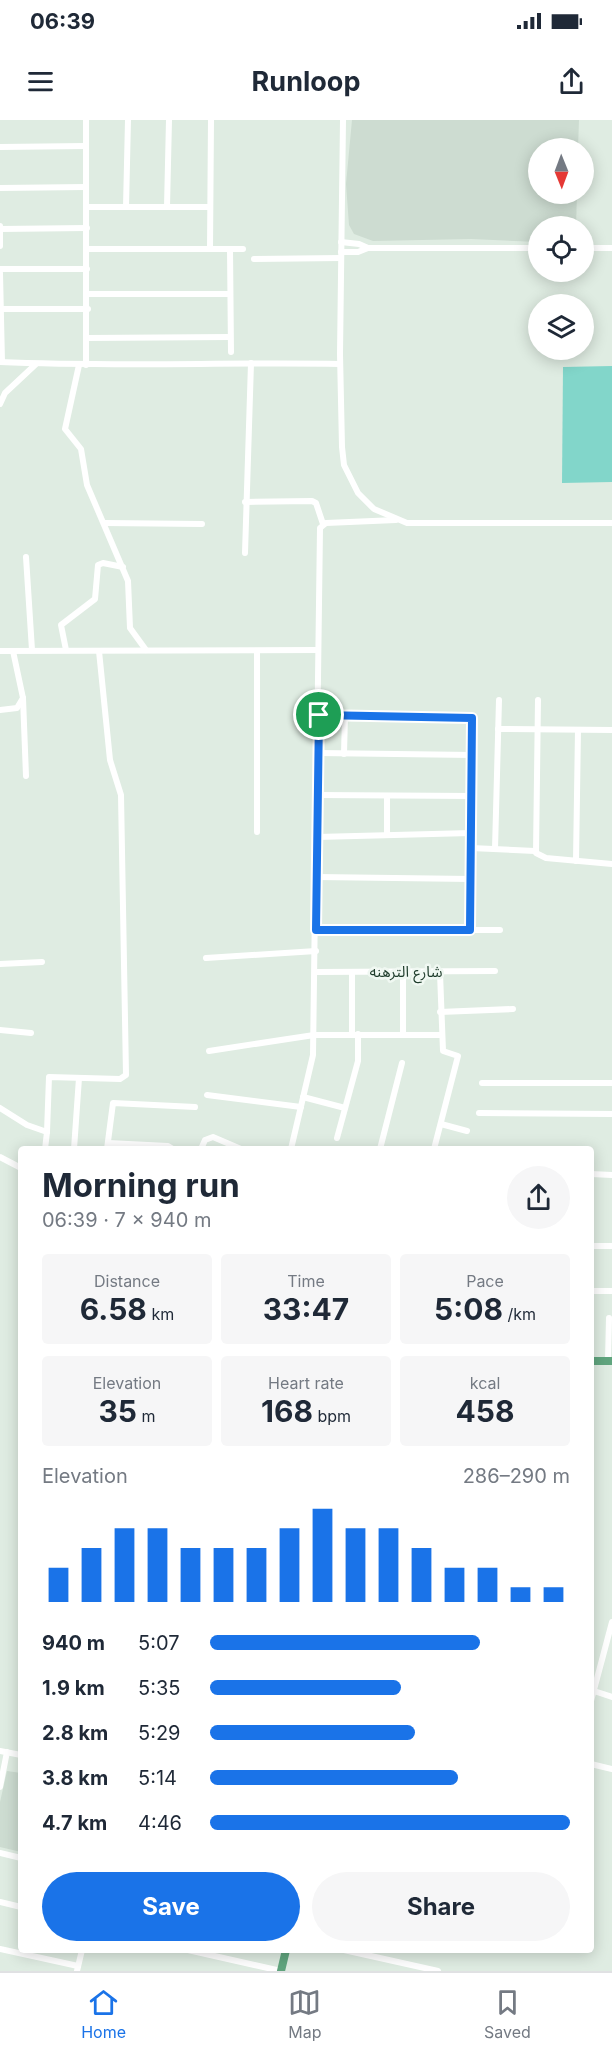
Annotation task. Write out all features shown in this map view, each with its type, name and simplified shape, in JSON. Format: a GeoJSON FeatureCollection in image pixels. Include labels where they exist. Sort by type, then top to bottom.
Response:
{"type":"FeatureCollection","features":[{"type":"Feature","properties":{"kind":"main road"},"geometry":{"type":"LineString","coordinates":[[594,1361],[610,1361]]}},
{"type":"Feature","properties":{"kind":"main road"},"geometry":{"type":"LineString","coordinates":[[281,1971],[285,1953]]}},
{"type":"Feature","properties":{"kind":"street"},"geometry":{"type":"LineString","coordinates":[[86,120],[87,338],[83,365],[65,429],[81,449],[87,485],[128,581],[130,628],[146,650]]}},
{"type":"Feature","properties":{"kind":"street"},"geometry":{"type":"LineString","coordinates":[[126,207],[128,120]]}},
{"type":"Feature","properties":{"kind":"street"},"geometry":{"type":"LineString","coordinates":[[167,207],[169,120]]}},
{"type":"Feature","properties":{"kind":"street"},"geometry":{"type":"LineString","coordinates":[[210,249],[211,120]]}},
{"type":"Feature","properties":{"kind":"street"},"geometry":{"type":"LineString","coordinates":[[343,120],[340,364],[342,447],[348,475],[365,502],[396,520]]}},
{"type":"Feature","properties":{"kind":"street"},"geometry":{"type":"LineString","coordinates":[[0,147],[86,146]]}},
{"type":"Feature","properties":{"kind":"street"},"geometry":{"type":"LineString","coordinates":[[0,188],[86,187]]}},
{"type":"Feature","properties":{"kind":"street"},"geometry":{"type":"LineString","coordinates":[[87,207],[210,207]]}},
{"type":"Feature","properties":{"kind":"street"},"geometry":{"type":"LineString","coordinates":[[0,246],[0,228],[87,228]]}},
{"type":"Feature","properties":{"kind":"street"},"geometry":{"type":"LineString","coordinates":[[341,242],[359,244],[369,248]]}},
{"type":"Feature","properties":{"kind":"street"},"geometry":{"type":"LineString","coordinates":[[254,259],[341,255],[369,248],[528,248]]}},
{"type":"Feature","properties":{"kind":"street"},"geometry":{"type":"LineString","coordinates":[[594,248],[612,248]]}},
{"type":"Feature","properties":{"kind":"street"},"geometry":{"type":"LineString","coordinates":[[87,249],[243,249]]}},
{"type":"Feature","properties":{"kind":"street"},"geometry":{"type":"LineString","coordinates":[[230,249],[231,352]]}},
{"type":"Feature","properties":{"kind":"street"},"geometry":{"type":"LineString","coordinates":[[87,269],[0,271],[1,362],[83,365],[340,364]]}},
{"type":"Feature","properties":{"kind":"street"},"geometry":{"type":"LineString","coordinates":[[88,294],[230,294]]}},
{"type":"Feature","properties":{"kind":"street"},"geometry":{"type":"LineString","coordinates":[[0,309],[87,309]]}},
{"type":"Feature","properties":{"kind":"street"},"geometry":{"type":"LineString","coordinates":[[87,338],[230,338]]}},
{"type":"Feature","properties":{"kind":"street"},"geometry":{"type":"LineString","coordinates":[[245,553],[250,363]]}},
{"type":"Feature","properties":{"kind":"street"},"geometry":{"type":"LineString","coordinates":[[0,404],[5,393],[36,364]]}},
{"type":"Feature","properties":{"kind":"street"},"geometry":{"type":"LineString","coordinates":[[245,502],[312,501],[316,503],[323,524],[320,528],[314,1055],[292,1146]]}},
{"type":"Feature","properties":{"kind":"street"},"geometry":{"type":"LineString","coordinates":[[323,524],[396,520],[407,522],[612,523]]}},
{"type":"Feature","properties":{"kind":"street"},"geometry":{"type":"LineString","coordinates":[[105,523],[202,524]]}},
{"type":"Feature","properties":{"kind":"street"},"geometry":{"type":"LineString","coordinates":[[26,557],[32,650]]}},
{"type":"Feature","properties":{"kind":"street"},"geometry":{"type":"LineString","coordinates":[[66,650],[61,625],[96,599],[98,565],[102,563],[123,567]]}},
{"type":"Feature","properties":{"kind":"street"},"geometry":{"type":"LineString","coordinates":[[0,651],[318,650]]}},
{"type":"Feature","properties":{"kind":"street"},"geometry":{"type":"LineString","coordinates":[[12,651],[22,698],[26,776]]}},
{"type":"Feature","properties":{"kind":"street"},"geometry":{"type":"LineString","coordinates":[[45,1146],[49,1077],[120,1079],[126,1075],[122,804],[120,786],[110,760],[99,651]]}},
{"type":"Feature","properties":{"kind":"street"},"geometry":{"type":"LineString","coordinates":[[257,651],[257,832]]}},
{"type":"Feature","properties":{"kind":"street"},"geometry":{"type":"LineString","coordinates":[[0,710],[17,708],[22,698]]}},
{"type":"Feature","properties":{"kind":"street"},"geometry":{"type":"LineString","coordinates":[[495,849],[499,700]]}},
{"type":"Feature","properties":{"kind":"street"},"geometry":{"type":"LineString","coordinates":[[535,851],[538,700]]}},
{"type":"Feature","properties":{"kind":"street"},"geometry":{"type":"LineString","coordinates":[[319,715],[470,717],[473,720],[470,930]]}},
{"type":"Feature","properties":{"kind":"street"},"geometry":{"type":"LineString","coordinates":[[345,715],[345,754]]}},
{"type":"Feature","properties":{"kind":"street"},"geometry":{"type":"LineString","coordinates":[[498,729],[612,730]]}},
{"type":"Feature","properties":{"kind":"street"},"geometry":{"type":"LineString","coordinates":[[576,861],[578,730]]}},
{"type":"Feature","properties":{"kind":"street"},"geometry":{"type":"LineString","coordinates":[[318,753],[473,755]]}},
{"type":"Feature","properties":{"kind":"street"},"geometry":{"type":"LineString","coordinates":[[318,795],[472,796]]}},
{"type":"Feature","properties":{"kind":"street"},"geometry":{"type":"LineString","coordinates":[[387,796],[387,835]]}},
{"type":"Feature","properties":{"kind":"street"},"geometry":{"type":"LineString","coordinates":[[317,837],[471,833]]}},
{"type":"Feature","properties":{"kind":"street"},"geometry":{"type":"LineString","coordinates":[[471,848],[535,851],[546,858],[612,864]]}},
{"type":"Feature","properties":{"kind":"street"},"geometry":{"type":"LineString","coordinates":[[317,877],[471,879]]}},
{"type":"Feature","properties":{"kind":"street"},"geometry":{"type":"LineString","coordinates":[[316,930],[500,930]]}},
{"type":"Feature","properties":{"kind":"street"},"geometry":{"type":"LineString","coordinates":[[206,958],[316,951]]}},
{"type":"Feature","properties":{"kind":"street"},"geometry":{"type":"LineString","coordinates":[[0,964],[42,962]]}},
{"type":"Feature","properties":{"kind":"street","name":"شارع الترهنه"},"geometry":{"type":"LineString","coordinates":[[316,972],[495,971]]}},
{"type":"Feature","properties":{"kind":"street"},"geometry":{"type":"LineString","coordinates":[[337,1138],[358,1061],[352,973]]}},
{"type":"Feature","properties":{"kind":"street"},"geometry":{"type":"LineString","coordinates":[[403,973],[403,1034]]}},
{"type":"Feature","properties":{"kind":"street"},"geometry":{"type":"LineString","coordinates":[[435,1146],[458,1056],[443,1052],[440,973]]}},
{"type":"Feature","properties":{"kind":"street"},"geometry":{"type":"LineString","coordinates":[[440,1012],[513,1009]]}},
{"type":"Feature","properties":{"kind":"street"},"geometry":{"type":"LineString","coordinates":[[0,1030],[31,1033]]}},
{"type":"Feature","properties":{"kind":"street"},"geometry":{"type":"LineString","coordinates":[[209,1051],[314,1035],[441,1035]]}},
{"type":"Feature","properties":{"kind":"street"},"geometry":{"type":"LineString","coordinates":[[381,1146],[402,1063]]}},
{"type":"Feature","properties":{"kind":"street"},"geometry":{"type":"LineString","coordinates":[[75,1146],[79,1078]]}},
{"type":"Feature","properties":{"kind":"street"},"geometry":{"type":"LineString","coordinates":[[482,1083],[612,1083]]}},
{"type":"Feature","properties":{"kind":"street"},"geometry":{"type":"LineString","coordinates":[[207,1095],[301,1107]]}},
{"type":"Feature","properties":{"kind":"street"},"geometry":{"type":"LineString","coordinates":[[303,1097],[345,1108]]}},
{"type":"Feature","properties":{"kind":"street"},"geometry":{"type":"LineString","coordinates":[[168,1146],[107,1146],[113,1103],[195,1107]]}},
{"type":"Feature","properties":{"kind":"street"},"geometry":{"type":"LineString","coordinates":[[0,1108],[27,1125],[47,1132]]}},
{"type":"Feature","properties":{"kind":"street"},"geometry":{"type":"LineString","coordinates":[[479,1113],[612,1114]]}},
{"type":"Feature","properties":{"kind":"street"},"geometry":{"type":"LineString","coordinates":[[441,1124],[467,1131]]}},
{"type":"Feature","properties":{"kind":"street"},"geometry":{"type":"LineString","coordinates":[[202,1146],[205,1140],[213,1137],[234,1146]]}},
{"type":"Feature","properties":{"kind":"street"},"geometry":{"type":"LineString","coordinates":[[0,1157],[18,1166]]}},
{"type":"Feature","properties":{"kind":"street"},"geometry":{"type":"LineString","coordinates":[[594,1174],[612,1175]]}},
{"type":"Feature","properties":{"kind":"street"},"geometry":{"type":"LineString","coordinates":[[594,1246],[612,1246]]}},
{"type":"Feature","properties":{"kind":"street"},"geometry":{"type":"LineString","coordinates":[[594,1291],[612,1291]]}},
{"type":"Feature","properties":{"kind":"street"},"geometry":{"type":"LineString","coordinates":[[609,1317],[610,1361]]}},
{"type":"Feature","properties":{"kind":"street"},"geometry":{"type":"LineString","coordinates":[[612,1622],[594,1691],[612,1697]]}},
{"type":"Feature","properties":{"kind":"street"},"geometry":{"type":"LineString","coordinates":[[0,1787],[4,1751]]}},
{"type":"Feature","properties":{"kind":"street"},"geometry":{"type":"LineString","coordinates":[[594,1765],[612,1768]]}},
{"type":"Feature","properties":{"kind":"street"},"geometry":{"type":"LineString","coordinates":[[0,1853],[18,1857]]}},
{"type":"Feature","properties":{"kind":"street"},"geometry":{"type":"LineString","coordinates":[[0,1902],[18,1906]]}},
{"type":"Feature","properties":{"kind":"street"},"geometry":{"type":"LineString","coordinates":[[0,1949],[78,1968],[81,1953]]}},
{"type":"Feature","properties":{"kind":"street"},"geometry":{"type":"LineString","coordinates":[[201,1953],[281,1971]]}},
{"type":"Feature","properties":{"kind":"street"},"geometry":{"type":"LineString","coordinates":[[357,1953],[438,1971]]}},
{"type":"Feature","properties":{"kind":"shaded area"},"geometry":{"type":"Polygon","coordinates":[[[352,120],[579,120],[578,138],[528,138],[528,204],[577,204],[576,216],[528,216],[528,242],[471,239],[373,241],[354,234],[349,225],[346,184],[352,120]]]}},
{"type":"Feature","properties":{"kind":"shaded area"},"geometry":{"type":"Polygon","coordinates":[[[7,1771],[18,1773],[18,1851],[0,1847],[0,1802],[7,1771]]]}},
{"type":"Feature","properties":{"kind":"water"},"geometry":{"type":"Polygon","coordinates":[[[612,366],[612,482],[562,483],[563,367],[612,366]]]}},
{"type":"Feature","properties":{"kind":"route"},"geometry":{"type":"LineString","coordinates":[[319,715],[466,716],[472,718],[470,930],[316,930],[319,715]]}}]}
